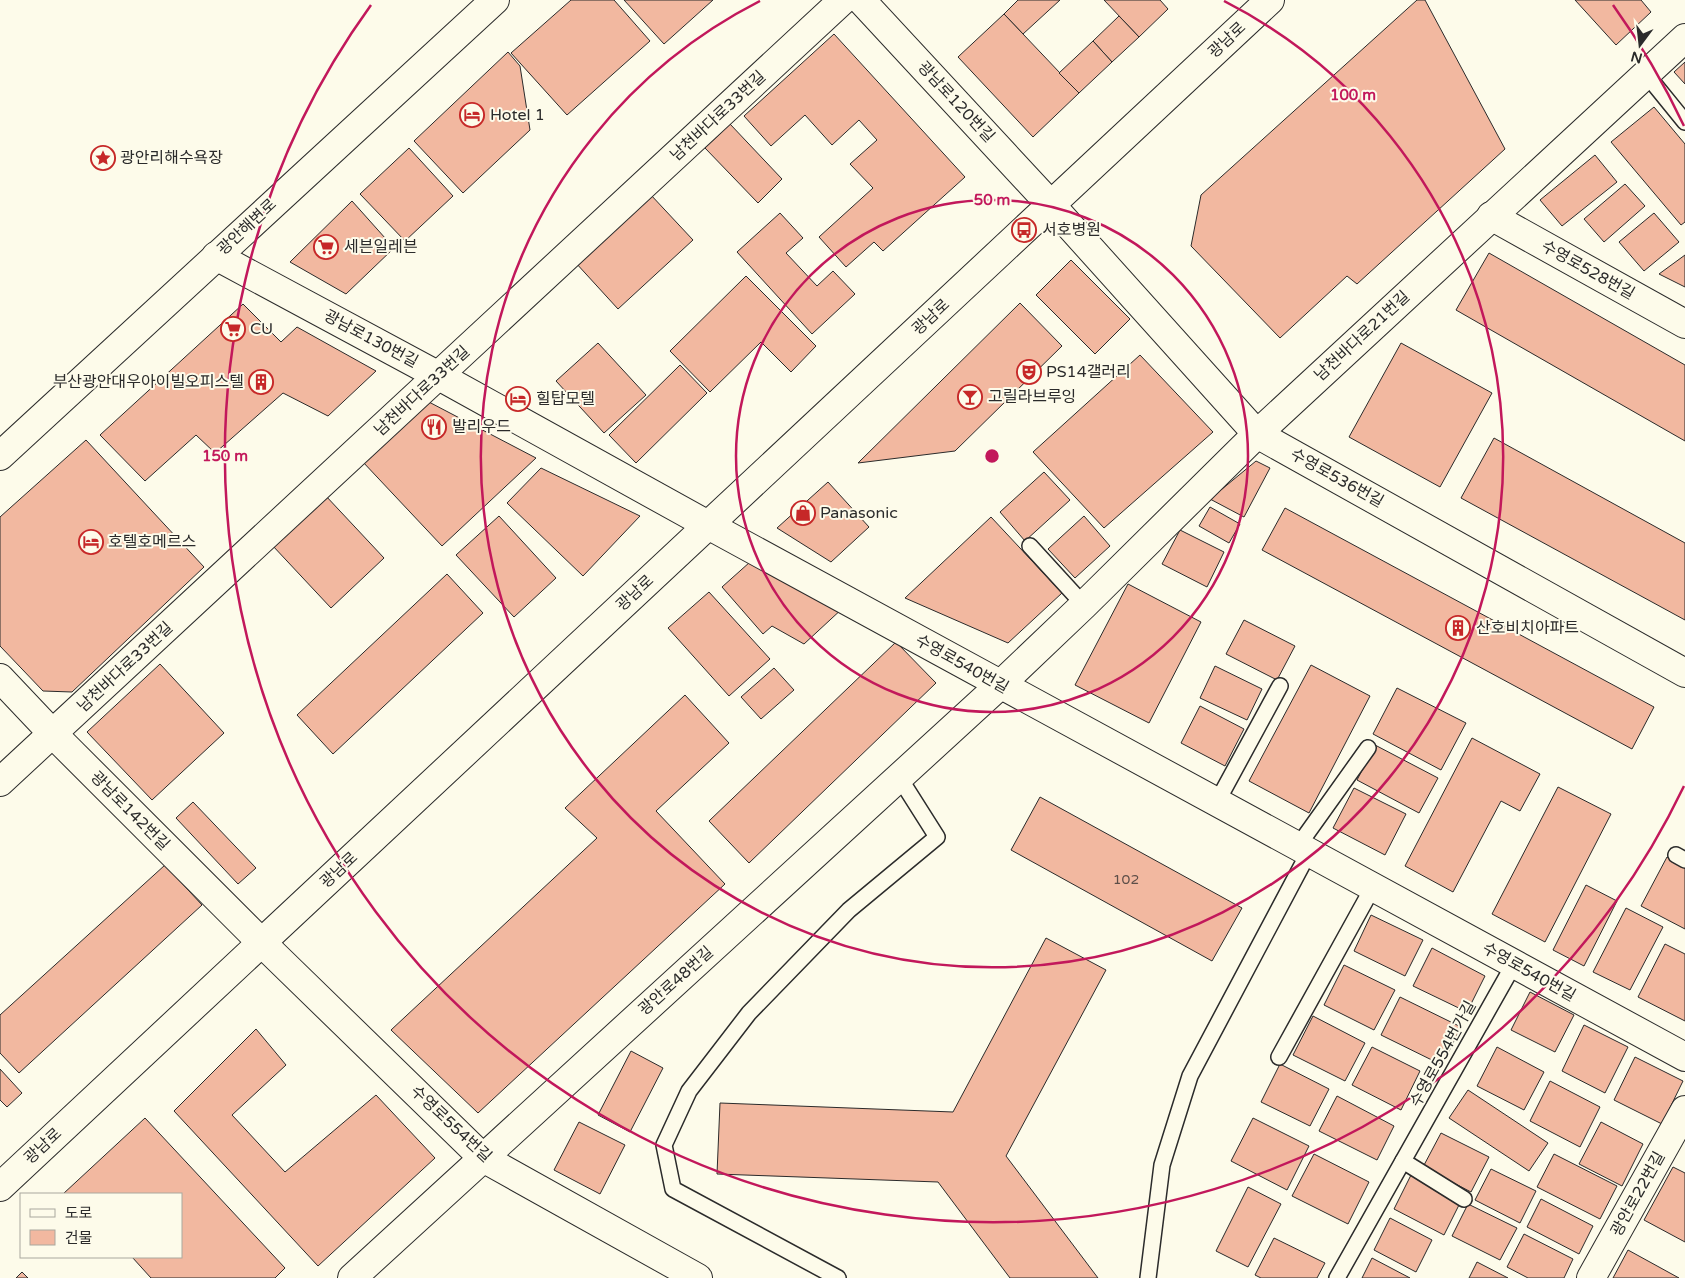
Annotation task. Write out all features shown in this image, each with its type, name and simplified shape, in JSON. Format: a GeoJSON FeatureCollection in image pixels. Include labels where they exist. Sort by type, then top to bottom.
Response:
{"type":"FeatureCollection","features":[{"type":"Feature","properties":{"kind":"street","name":"광안해변로"},"geometry":{"type":"LineString","coordinates":[[0,456],[495,0]]}},
{"type":"Feature","properties":{"kind":"street","name":"남천바다로33번길"},"geometry":{"type":"LineString","coordinates":[[0,782],[843,0]]}},
{"type":"Feature","properties":{"kind":"street","name":"광남로120번길"},"geometry":{"type":"LineString","coordinates":[[861,0],[1051,204]]}},
{"type":"Feature","properties":{"kind":"street","name":"광남로"},"geometry":{"type":"LineString","coordinates":[[0,1187],[1270,0]]}},
{"type":"Feature","properties":{"kind":"street","name":"남천바다로21번길"},"geometry":{"type":"LineString","coordinates":[[1000,685],[1257,434],[1490,216],[1685,38]]}},
{"type":"Feature","properties":{"kind":"street","name":"수영로536번길"},"geometry":{"type":"LineString","coordinates":[[1051,204],[1257,434],[1685,673]]}},
{"type":"Feature","properties":{"kind":"street","name":"수영로528번길"},"geometry":{"type":"LineString","coordinates":[[1490,216],[1685,324]]}},
{"type":"Feature","properties":{"kind":"street","name":"광남로130번길"},"geometry":{"type":"LineString","coordinates":[[216,256],[439,376],[708,525]]}},
{"type":"Feature","properties":{"kind":"street","name":"수영로540번길"},"geometry":{"type":"LineString","coordinates":[[708,525],[1685,1057]]}},
{"type":"Feature","properties":{"kind":"street","name":"광남로142번길"},"geometry":{"type":"LineString","coordinates":[[0,678],[53,734],[261,942]]}},
{"type":"Feature","properties":{"kind":"street","name":"광안로48번길"},"geometry":{"type":"LineString","coordinates":[[352,1278],[1000,685]]}},
{"type":"Feature","properties":{"kind":"street","name":"수영로554번길"},"geometry":{"type":"LineString","coordinates":[[261,942],[483,1158],[698,1278]]}},
{"type":"Feature","properties":{"kind":"street","name":"광안로22번길"},"geometry":{"type":"LineString","coordinates":[[1591,1278],[1685,1110]]}},
{"type":"Feature","properties":{"kind":"lane"},"geometry":{"type":"LineString","coordinates":[[1646,74],[1685,122]]}},
{"type":"Feature","properties":{"kind":"lane"},"geometry":{"type":"LineString","coordinates":[[1030,546],[1084,605]]}},
{"type":"Feature","properties":{"kind":"lane"},"geometry":{"type":"LineString","coordinates":[[1217,802],[1280,686]]}},
{"type":"Feature","properties":{"kind":"lane"},"geometry":{"type":"LineString","coordinates":[[1148,1278],[1162,1165],[1190,1076],[1303,849],[1368,748]]}},
{"type":"Feature","properties":{"kind":"lane"},"geometry":{"type":"LineString","coordinates":[[838,1278],[674,1188],[664,1145],[689,1091],[749,1013],[849,910],[937,837],[900,777]]}},
{"type":"Feature","properties":{"kind":"lane"},"geometry":{"type":"LineString","coordinates":[[1279,1057],[1372,887]]}},
{"type":"Feature","properties":{"kind":"lane","name":"수영로554번가길"},"geometry":{"type":"LineString","coordinates":[[1337,1278],[1514,964]]}},
{"type":"Feature","properties":{"kind":"lane"},"geometry":{"type":"LineString","coordinates":[[1403,1161],[1464,1199]]}},
{"type":"Feature","properties":{"kind":"building"},"geometry":{"type":"Polygon","coordinates":[[[571,0],[614,0],[650,41],[567,115],[511,53],[571,0]]]}},
{"type":"Feature","properties":{"kind":"building"},"geometry":{"type":"Polygon","coordinates":[[[624,0],[713,0],[664,44],[624,0]]]}},
{"type":"Feature","properties":{"kind":"building"},"geometry":{"type":"Polygon","coordinates":[[[1018,0],[1060,0],[1023,34],[1004,14],[1018,0]]]}},
{"type":"Feature","properties":{"kind":"building"},"geometry":{"type":"Polygon","coordinates":[[[1104,0],[1160,0],[1168,9],[1139,37],[1104,0]]]}},
{"type":"Feature","properties":{"kind":"building"},"geometry":{"type":"Polygon","coordinates":[[[1417,0],[1425,0],[1505,149],[1357,284],[1347,276],[1280,338],[1191,246],[1201,195],[1417,0]]]}},
{"type":"Feature","properties":{"kind":"building"},"geometry":{"type":"Polygon","coordinates":[[[1575,0],[1641,0],[1651,12],[1616,45],[1575,0]]]}},
{"type":"Feature","properties":{"kind":"building"},"geometry":{"type":"Polygon","coordinates":[[[1004,14],[1079,93],[1033,137],[958,57],[1004,14]]]}},
{"type":"Feature","properties":{"kind":"building"},"geometry":{"type":"Polygon","coordinates":[[[1119,16],[1139,37],[1112,62],[1093,41],[1119,16]]]}},
{"type":"Feature","properties":{"kind":"building"},"geometry":{"type":"Polygon","coordinates":[[[834,34],[965,177],[883,251],[874,242],[846,267],[819,237],[873,188],[850,164],[877,140],[859,120],[832,145],[805,115],[771,146],[744,116],[834,34]]]}},
{"type":"Feature","properties":{"kind":"building"},"geometry":{"type":"Polygon","coordinates":[[[1093,41],[1112,62],[1079,93],[1059,73],[1093,41]]]}},
{"type":"Feature","properties":{"kind":"building"},"geometry":{"type":"Polygon","coordinates":[[[508,52],[520,66],[530,130],[463,193],[414,141],[508,52]]]}},
{"type":"Feature","properties":{"kind":"building"},"geometry":{"type":"Polygon","coordinates":[[[1685,62],[1685,84],[1674,72],[1685,62]]]}},
{"type":"Feature","properties":{"kind":"building"},"geometry":{"type":"Polygon","coordinates":[[[1654,107],[1685,144],[1685,222],[1681,225],[1611,142],[1654,107]]]}},
{"type":"Feature","properties":{"kind":"building"},"geometry":{"type":"Polygon","coordinates":[[[730,124],[782,179],[758,203],[705,148],[730,124]]]}},
{"type":"Feature","properties":{"kind":"building"},"geometry":{"type":"Polygon","coordinates":[[[409,148],[453,196],[405,241],[360,194],[409,148]]]}},
{"type":"Feature","properties":{"kind":"building"},"geometry":{"type":"Polygon","coordinates":[[[1595,155],[1617,182],[1562,226],[1540,200],[1595,155]]]}},
{"type":"Feature","properties":{"kind":"building"},"geometry":{"type":"Polygon","coordinates":[[[1625,184],[1645,206],[1604,242],[1584,219],[1625,184]]]}},
{"type":"Feature","properties":{"kind":"building"},"geometry":{"type":"Polygon","coordinates":[[[650,194],[693,240],[618,309],[575,262],[650,194]]]}},
{"type":"Feature","properties":{"kind":"building"},"geometry":{"type":"Polygon","coordinates":[[[352,201],[394,248],[346,294],[290,262],[352,201]]]}},
{"type":"Feature","properties":{"kind":"building"},"geometry":{"type":"Polygon","coordinates":[[[780,213],[803,238],[786,253],[817,286],[833,271],[855,294],[812,334],[737,252],[780,213]]]}},
{"type":"Feature","properties":{"kind":"building"},"geometry":{"type":"Polygon","coordinates":[[[1654,213],[1679,242],[1644,271],[1619,242],[1654,213]]]}},
{"type":"Feature","properties":{"kind":"building"},"geometry":{"type":"Polygon","coordinates":[[[1489,253],[1685,365],[1685,441],[1456,310],[1489,253]]]}},
{"type":"Feature","properties":{"kind":"building"},"geometry":{"type":"Polygon","coordinates":[[[1685,255],[1685,287],[1659,274],[1685,255]]]}},
{"type":"Feature","properties":{"kind":"building"},"geometry":{"type":"Polygon","coordinates":[[[1071,260],[1130,319],[1095,354],[1036,295],[1071,260]]]}},
{"type":"Feature","properties":{"kind":"building"},"geometry":{"type":"Polygon","coordinates":[[[746,276],[816,346],[791,372],[761,342],[710,392],[670,351],[746,276]]]}},
{"type":"Feature","properties":{"kind":"building"},"geometry":{"type":"Polygon","coordinates":[[[1020,303],[1062,346],[955,451],[858,463],[1020,303]]]}},
{"type":"Feature","properties":{"kind":"building","name":"부산광안대우아이빌오피스텔"},"geometry":{"type":"Polygon","coordinates":[[[243,304],[281,342],[297,327],[376,371],[328,416],[283,393],[215,453],[196,435],[145,481],[100,435],[243,304]]]}},
{"type":"Feature","properties":{"kind":"building"},"geometry":{"type":"Polygon","coordinates":[[[598,343],[646,395],[604,433],[556,381],[598,343]]]}},
{"type":"Feature","properties":{"kind":"building"},"geometry":{"type":"Polygon","coordinates":[[[1401,343],[1492,393],[1440,487],[1349,437],[1401,343]]]}},
{"type":"Feature","properties":{"kind":"building"},"geometry":{"type":"Polygon","coordinates":[[[1140,355],[1213,432],[1104,528],[1033,452],[1140,355]]]}},
{"type":"Feature","properties":{"kind":"building"},"geometry":{"type":"Polygon","coordinates":[[[680,365],[707,393],[636,463],[609,435],[680,365]]]}},
{"type":"Feature","properties":{"kind":"building"},"geometry":{"type":"Polygon","coordinates":[[[427,401],[536,458],[442,546],[362,461],[427,401]]]}},
{"type":"Feature","properties":{"kind":"building"},"geometry":{"type":"Polygon","coordinates":[[[1494,438],[1685,543],[1685,620],[1461,498],[1494,438]]]}},
{"type":"Feature","properties":{"kind":"building","name":"호텔호메르스"},"geometry":{"type":"Polygon","coordinates":[[[86,440],[204,567],[72,692],[43,691],[0,646],[0,517],[86,440]]]}},
{"type":"Feature","properties":{"kind":"building"},"geometry":{"type":"Polygon","coordinates":[[[1256,461],[1270,468],[1244,517],[1210,499],[1256,461]]]}},
{"type":"Feature","properties":{"kind":"building"},"geometry":{"type":"Polygon","coordinates":[[[541,468],[640,516],[583,576],[507,503],[541,468]]]}},
{"type":"Feature","properties":{"kind":"building"},"geometry":{"type":"Polygon","coordinates":[[[1044,472],[1070,500],[1025,541],[1000,512],[1044,472]]]}},
{"type":"Feature","properties":{"kind":"building"},"geometry":{"type":"Polygon","coordinates":[[[828,482],[869,527],[831,562],[777,528],[828,482]]]}},
{"type":"Feature","properties":{"kind":"building"},"geometry":{"type":"Polygon","coordinates":[[[325,495],[384,558],[331,608],[272,545],[325,495]]]}},
{"type":"Feature","properties":{"kind":"building"},"geometry":{"type":"Polygon","coordinates":[[[1210,507],[1240,524],[1229,543],[1199,526],[1210,507]]]}},
{"type":"Feature","properties":{"kind":"building","name":"산호비치아파트"},"geometry":{"type":"Polygon","coordinates":[[[1285,508],[1654,707],[1632,749],[1262,550],[1285,508]]]}},
{"type":"Feature","properties":{"kind":"building"},"geometry":{"type":"Polygon","coordinates":[[[499,516],[556,578],[514,617],[456,555],[499,516]]]}},
{"type":"Feature","properties":{"kind":"building"},"geometry":{"type":"Polygon","coordinates":[[[1084,516],[1110,546],[1075,578],[1048,549],[1084,516]]]}},
{"type":"Feature","properties":{"kind":"building"},"geometry":{"type":"Polygon","coordinates":[[[991,517],[1062,593],[1008,643],[905,598],[991,517]]]}},
{"type":"Feature","properties":{"kind":"building"},"geometry":{"type":"Polygon","coordinates":[[[1180,530],[1224,552],[1207,587],[1162,564],[1180,530]]]}},
{"type":"Feature","properties":{"kind":"building"},"geometry":{"type":"Polygon","coordinates":[[[750,562],[844,607],[804,644],[772,626],[763,634],[722,587],[750,562]]]}},
{"type":"Feature","properties":{"kind":"building"},"geometry":{"type":"Polygon","coordinates":[[[447,574],[483,613],[333,754],[297,715],[447,574]]]}},
{"type":"Feature","properties":{"kind":"building"},"geometry":{"type":"Polygon","coordinates":[[[1128,584],[1201,622],[1149,723],[1075,685],[1128,584]]]}},
{"type":"Feature","properties":{"kind":"building"},"geometry":{"type":"Polygon","coordinates":[[[709,592],[770,659],[729,696],[668,628],[709,592]]]}},
{"type":"Feature","properties":{"kind":"building"},"geometry":{"type":"Polygon","coordinates":[[[1244,620],[1295,646],[1277,680],[1226,654],[1244,620]]]}},
{"type":"Feature","properties":{"kind":"building"},"geometry":{"type":"Polygon","coordinates":[[[896,642],[936,683],[749,863],[709,821],[896,642]]]}},
{"type":"Feature","properties":{"kind":"building"},"geometry":{"type":"Polygon","coordinates":[[[160,664],[224,733],[152,800],[87,732],[160,664]]]}},
{"type":"Feature","properties":{"kind":"building"},"geometry":{"type":"Polygon","coordinates":[[[1311,665],[1370,696],[1309,813],[1249,781],[1311,665]]]}},
{"type":"Feature","properties":{"kind":"building"},"geometry":{"type":"Polygon","coordinates":[[[1215,666],[1262,689],[1247,720],[1200,698],[1215,666]]]}},
{"type":"Feature","properties":{"kind":"building"},"geometry":{"type":"Polygon","coordinates":[[[774,668],[794,690],[761,719],[741,697],[774,668]]]}},
{"type":"Feature","properties":{"kind":"building"},"geometry":{"type":"Polygon","coordinates":[[[1397,688],[1466,723],[1441,770],[1373,734],[1397,688]]]}},
{"type":"Feature","properties":{"kind":"building"},"geometry":{"type":"Polygon","coordinates":[[[685,695],[729,743],[656,811],[725,884],[478,1113],[391,1030],[597,838],[565,808],[685,695]]]}},
{"type":"Feature","properties":{"kind":"building"},"geometry":{"type":"Polygon","coordinates":[[[1200,706],[1244,729],[1225,766],[1181,743],[1200,706]]]}},
{"type":"Feature","properties":{"kind":"building"},"geometry":{"type":"Polygon","coordinates":[[[1472,738],[1540,774],[1520,811],[1501,801],[1453,892],[1405,866],[1472,738]]]}},
{"type":"Feature","properties":{"kind":"building"},"geometry":{"type":"Polygon","coordinates":[[[1375,745],[1438,778],[1419,813],[1357,780],[1375,745]]]}},
{"type":"Feature","properties":{"kind":"building"},"geometry":{"type":"Polygon","coordinates":[[[1558,787],[1611,814],[1545,942],[1492,914],[1558,787]]]}},
{"type":"Feature","properties":{"kind":"building"},"geometry":{"type":"Polygon","coordinates":[[[1354,788],[1406,814],[1385,855],[1333,828],[1354,788]]]}},
{"type":"Feature","properties":{"kind":"building"},"geometry":{"type":"Polygon","coordinates":[[[1040,797],[1242,908],[1212,961],[1011,850],[1040,797]]]}},
{"type":"Feature","properties":{"kind":"building"},"geometry":{"type":"Polygon","coordinates":[[[193,802],[256,868],[238,884],[176,818],[193,802]]]}},
{"type":"Feature","properties":{"kind":"building"},"geometry":{"type":"Polygon","coordinates":[[[1667,857],[1685,866],[1685,929],[1641,906],[1667,857]]]}},
{"type":"Feature","properties":{"kind":"building"},"geometry":{"type":"Polygon","coordinates":[[[165,865],[202,905],[19,1073],[0,1053],[0,1015],[165,865]]]}},
{"type":"Feature","properties":{"kind":"building"},"geometry":{"type":"Polygon","coordinates":[[[1586,885],[1617,901],[1584,966],[1553,950],[1586,885]]]}},
{"type":"Feature","properties":{"kind":"building"},"geometry":{"type":"Polygon","coordinates":[[[1626,908],[1663,927],[1630,990],[1593,972],[1626,908]]]}},
{"type":"Feature","properties":{"kind":"building"},"geometry":{"type":"Polygon","coordinates":[[[1371,915],[1423,940],[1405,976],[1354,951],[1371,915]]]}},
{"type":"Feature","properties":{"kind":"building"},"geometry":{"type":"Polygon","coordinates":[[[1046,938],[1106,970],[1006,1156],[1098,1278],[1010,1278],[938,1182],[717,1174],[720,1103],[953,1112],[1046,938]]]}},
{"type":"Feature","properties":{"kind":"building"},"geometry":{"type":"Polygon","coordinates":[[[1665,944],[1685,954],[1685,1021],[1638,997],[1665,944]]]}},
{"type":"Feature","properties":{"kind":"building"},"geometry":{"type":"Polygon","coordinates":[[[1432,948],[1485,976],[1467,1012],[1413,986],[1432,948]]]}},
{"type":"Feature","properties":{"kind":"building"},"geometry":{"type":"Polygon","coordinates":[[[1344,965],[1395,990],[1374,1030],[1324,1005],[1344,965]]]}},
{"type":"Feature","properties":{"kind":"building"},"geometry":{"type":"Polygon","coordinates":[[[1530,992],[1574,1015],[1555,1052],[1511,1030],[1530,992]]]}},
{"type":"Feature","properties":{"kind":"building"},"geometry":{"type":"Polygon","coordinates":[[[1400,997],[1461,1027],[1442,1065],[1381,1035],[1400,997]]]}},
{"type":"Feature","properties":{"kind":"building"},"geometry":{"type":"Polygon","coordinates":[[[1313,1016],[1365,1043],[1345,1081],[1293,1055],[1313,1016]]]}},
{"type":"Feature","properties":{"kind":"building"},"geometry":{"type":"Polygon","coordinates":[[[1584,1025],[1628,1047],[1605,1093],[1562,1071],[1584,1025]]]}},
{"type":"Feature","properties":{"kind":"building"},"geometry":{"type":"Polygon","coordinates":[[[256,1029],[286,1065],[232,1115],[285,1172],[376,1095],[435,1158],[318,1266],[174,1111],[256,1029]]]}},
{"type":"Feature","properties":{"kind":"building"},"geometry":{"type":"Polygon","coordinates":[[[1372,1047],[1420,1071],[1401,1110],[1352,1085],[1372,1047]]]}},
{"type":"Feature","properties":{"kind":"building"},"geometry":{"type":"Polygon","coordinates":[[[1497,1047],[1544,1072],[1524,1110],[1477,1086],[1497,1047]]]}},
{"type":"Feature","properties":{"kind":"building"},"geometry":{"type":"Polygon","coordinates":[[[631,1051],[663,1068],[630,1132],[598,1115],[631,1051]]]}},
{"type":"Feature","properties":{"kind":"building"},"geometry":{"type":"Polygon","coordinates":[[[1635,1057],[1683,1081],[1662,1124],[1614,1100],[1635,1057]]]}},
{"type":"Feature","properties":{"kind":"building"},"geometry":{"type":"Polygon","coordinates":[[[1280,1064],[1329,1089],[1310,1126],[1261,1102],[1280,1064]]]}},
{"type":"Feature","properties":{"kind":"building"},"geometry":{"type":"Polygon","coordinates":[[[0,1069],[22,1093],[7,1107],[0,1100],[0,1069]]]}},
{"type":"Feature","properties":{"kind":"building"},"geometry":{"type":"Polygon","coordinates":[[[1550,1081],[1600,1107],[1580,1147],[1530,1121],[1550,1081]]]}},
{"type":"Feature","properties":{"kind":"building"},"geometry":{"type":"Polygon","coordinates":[[[1468,1090],[1548,1143],[1529,1171],[1449,1118],[1468,1090]]]}},
{"type":"Feature","properties":{"kind":"building"},"geometry":{"type":"Polygon","coordinates":[[[1337,1096],[1394,1126],[1377,1160],[1319,1131],[1337,1096]]]}},
{"type":"Feature","properties":{"kind":"building"},"geometry":{"type":"Polygon","coordinates":[[[145,1118],[285,1268],[275,1278],[151,1278],[133,1258],[182,1258],[182,1193],[64,1193],[145,1118]]]}},
{"type":"Feature","properties":{"kind":"building"},"geometry":{"type":"Polygon","coordinates":[[[1253,1118],[1309,1146],[1287,1190],[1231,1161],[1253,1118]]]}},
{"type":"Feature","properties":{"kind":"building"},"geometry":{"type":"Polygon","coordinates":[[[579,1122],[625,1145],[600,1194],[554,1170],[579,1122]]]}},
{"type":"Feature","properties":{"kind":"building"},"geometry":{"type":"Polygon","coordinates":[[[1601,1122],[1643,1144],[1622,1186],[1579,1164],[1601,1122]]]}},
{"type":"Feature","properties":{"kind":"building"},"geometry":{"type":"Polygon","coordinates":[[[1441,1133],[1489,1157],[1471,1192],[1423,1167],[1441,1133]]]}},
{"type":"Feature","properties":{"kind":"building"},"geometry":{"type":"Polygon","coordinates":[[[1314,1154],[1369,1182],[1348,1224],[1292,1196],[1314,1154]]]}},
{"type":"Feature","properties":{"kind":"building"},"geometry":{"type":"Polygon","coordinates":[[[1554,1154],[1617,1186],[1600,1219],[1537,1187],[1554,1154]]]}},
{"type":"Feature","properties":{"kind":"building"},"geometry":{"type":"Polygon","coordinates":[[[1673,1167],[1685,1173],[1685,1242],[1644,1220],[1673,1167]]]}},
{"type":"Feature","properties":{"kind":"building"},"geometry":{"type":"Polygon","coordinates":[[[1491,1169],[1536,1191],[1520,1223],[1475,1200],[1491,1169]]]}},
{"type":"Feature","properties":{"kind":"building"},"geometry":{"type":"Polygon","coordinates":[[[1412,1173],[1462,1199],[1444,1235],[1394,1209],[1412,1173]]]}},
{"type":"Feature","properties":{"kind":"building"},"geometry":{"type":"Polygon","coordinates":[[[1248,1187],[1281,1204],[1248,1267],[1216,1251],[1248,1187]]]}},
{"type":"Feature","properties":{"kind":"building"},"geometry":{"type":"Polygon","coordinates":[[[1541,1199],[1593,1226],[1579,1254],[1527,1227],[1541,1199]]]}},
{"type":"Feature","properties":{"kind":"building"},"geometry":{"type":"Polygon","coordinates":[[[1468,1204],[1517,1228],[1500,1260],[1452,1236],[1468,1204]]]}},
{"type":"Feature","properties":{"kind":"building"},"geometry":{"type":"Polygon","coordinates":[[[1390,1218],[1432,1240],[1416,1272],[1374,1250],[1390,1218]]]}},
{"type":"Feature","properties":{"kind":"building"},"geometry":{"type":"Polygon","coordinates":[[[1524,1234],[1573,1259],[1564,1278],[1528,1278],[1507,1267],[1524,1234]]]}},
{"type":"Feature","properties":{"kind":"building"},"geometry":{"type":"Polygon","coordinates":[[[1274,1238],[1325,1263],[1317,1278],[1261,1278],[1255,1275],[1274,1238]]]}},
{"type":"Feature","properties":{"kind":"building"},"geometry":{"type":"Polygon","coordinates":[[[1628,1250],[1679,1278],[1613,1278],[1628,1250]]]}},
{"type":"Feature","properties":{"kind":"building"},"geometry":{"type":"Polygon","coordinates":[[[1372,1258],[1410,1278],[1362,1278],[1372,1258]]]}},
{"type":"Feature","properties":{"kind":"building"},"geometry":{"type":"Polygon","coordinates":[[[1477,1262],[1508,1278],[1469,1278],[1477,1262]]]}},
{"type":"Feature","properties":{"kind":"building"},"geometry":{"type":"Polygon","coordinates":[[[22,1272],[28,1278],[16,1278],[22,1272]]]}},
{"type":"Feature","properties":{"kind":"place","name":"Hotel 1"},"geometry":{"type":"Point","coordinates":[472,115]}},
{"type":"Feature","properties":{"kind":"place","name":"광안리해수욕장"},"geometry":{"type":"Point","coordinates":[103,158]}},
{"type":"Feature","properties":{"kind":"place","name":"서호병원"},"geometry":{"type":"Point","coordinates":[1024,230]}},
{"type":"Feature","properties":{"kind":"place","name":"세븐일레븐"},"geometry":{"type":"Point","coordinates":[326,247]}},
{"type":"Feature","properties":{"kind":"place","name":"CU"},"geometry":{"type":"Point","coordinates":[233,329]}},
{"type":"Feature","properties":{"kind":"place","name":"PS14갤러리"},"geometry":{"type":"Point","coordinates":[1029,372]}},
{"type":"Feature","properties":{"kind":"place","name":"부산광안대우아이빌오피스텔"},"geometry":{"type":"Point","coordinates":[261,382]}},
{"type":"Feature","properties":{"kind":"place","name":"고릴라브루잉"},"geometry":{"type":"Point","coordinates":[970,397]}},
{"type":"Feature","properties":{"kind":"place","name":"힐탑모텔"},"geometry":{"type":"Point","coordinates":[518,399]}},
{"type":"Feature","properties":{"kind":"place","name":"발리우드"},"geometry":{"type":"Point","coordinates":[434,427]}},
{"type":"Feature","properties":{"kind":"place","name":"Panasonic"},"geometry":{"type":"Point","coordinates":[803,513]}},
{"type":"Feature","properties":{"kind":"place","name":"호텔호메르스"},"geometry":{"type":"Point","coordinates":[91,542]}},
{"type":"Feature","properties":{"kind":"place","name":"산호비치아파트"},"geometry":{"type":"Point","coordinates":[1458,628]}}]}
